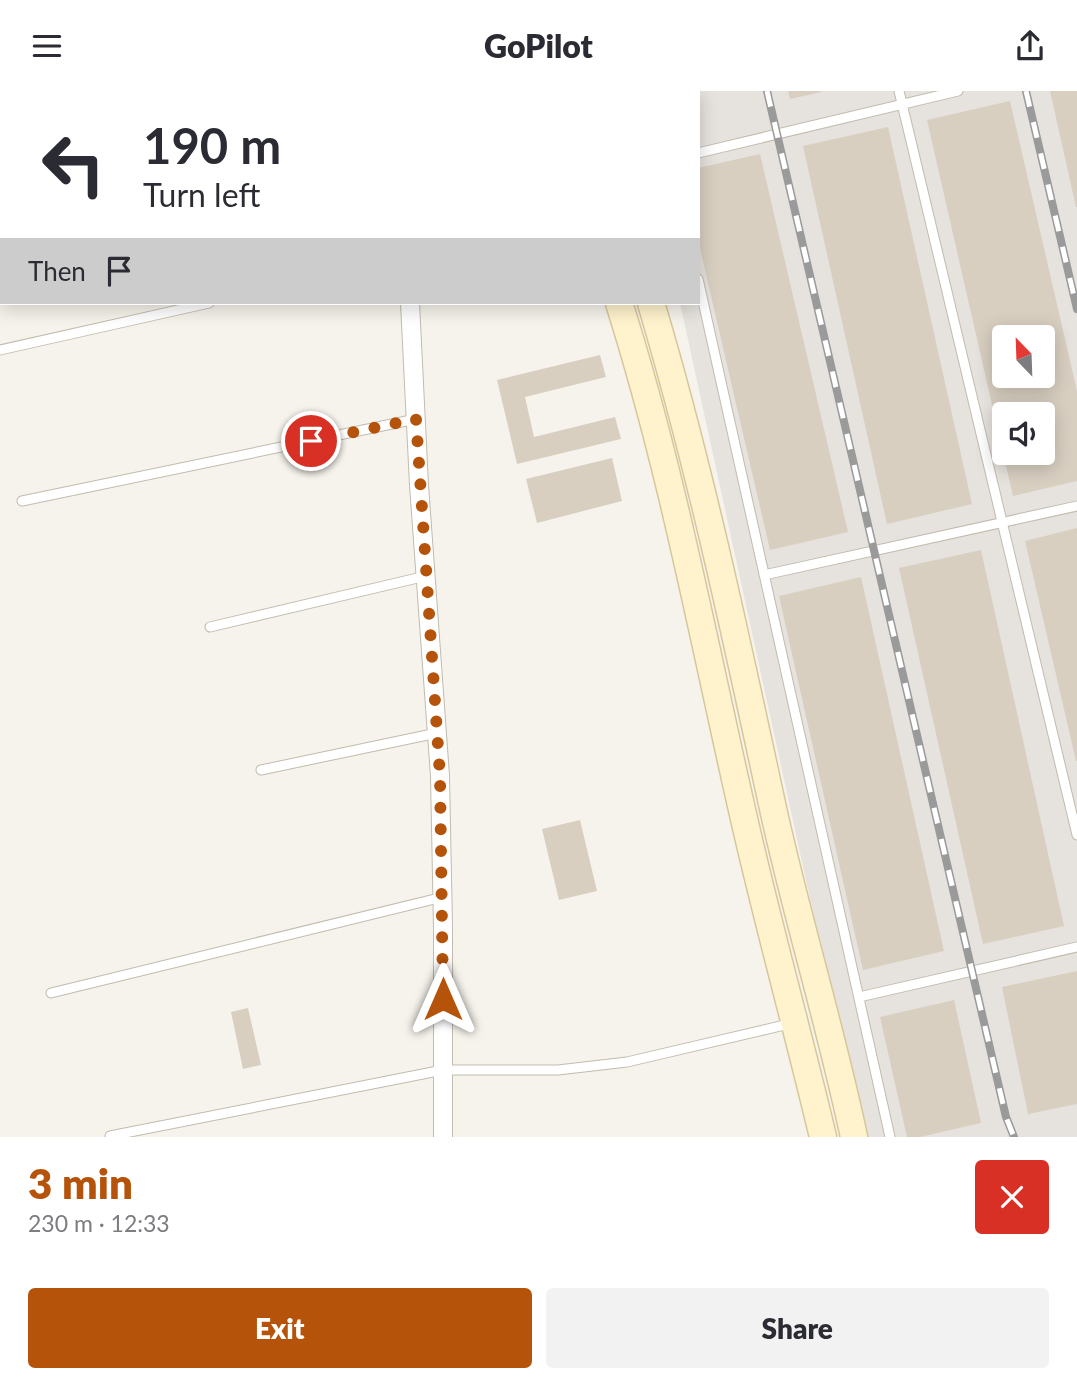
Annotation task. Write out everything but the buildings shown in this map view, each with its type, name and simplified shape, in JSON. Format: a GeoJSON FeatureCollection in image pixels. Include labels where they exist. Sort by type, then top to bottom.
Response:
{"type":"FeatureCollection","features":[{"type":"Feature","properties":{"kind":"street"},"geometry":{"type":"LineString","coordinates":[[410,305],[437,733],[443,897],[443,1137]]}},
{"type":"Feature","properties":{"kind":"street"},"geometry":{"type":"LineString","coordinates":[[620,305],[650,407],[718,692],[745,822],[823,1137]]}},
{"type":"Feature","properties":{"kind":"street"},"geometry":{"type":"LineString","coordinates":[[652,305],[680,399],[748,685],[775,815],[854,1137]]}},
{"type":"Feature","properties":{"kind":"lane"},"geometry":{"type":"LineString","coordinates":[[898,91],[1077,835]]}},
{"type":"Feature","properties":{"kind":"lane"},"geometry":{"type":"LineString","coordinates":[[700,153],[958,91]]}},
{"type":"Feature","properties":{"kind":"lane"},"geometry":{"type":"LineString","coordinates":[[700,288],[890,1137]]}},
{"type":"Feature","properties":{"kind":"lane"},"geometry":{"type":"LineString","coordinates":[[0,350],[200,305]]}},
{"type":"Feature","properties":{"kind":"lane"},"geometry":{"type":"LineString","coordinates":[[22,501],[416,419]]}},
{"type":"Feature","properties":{"kind":"lane"},"geometry":{"type":"LineString","coordinates":[[764,575],[1077,506]]}},
{"type":"Feature","properties":{"kind":"lane"},"geometry":{"type":"LineString","coordinates":[[210,627],[426,576]]}},
{"type":"Feature","properties":{"kind":"lane"},"geometry":{"type":"LineString","coordinates":[[261,770],[437,733]]}},
{"type":"Feature","properties":{"kind":"lane"},"geometry":{"type":"LineString","coordinates":[[51,993],[443,897]]}},
{"type":"Feature","properties":{"kind":"lane"},"geometry":{"type":"LineString","coordinates":[[859,997],[1077,947]]}},
{"type":"Feature","properties":{"kind":"lane"},"geometry":{"type":"LineString","coordinates":[[110,1136],[443,1070],[558,1070],[627,1062],[794,1023]]}},
{"type":"Feature","properties":{"kind":"shaded area"},"geometry":{"type":"Polygon","coordinates":[[[700,91],[1077,91],[1077,1137],[862,1137],[680,305],[700,305],[700,91]]]}},
{"type":"Feature","properties":{"kind":"railway"},"geometry":{"type":"LineString","coordinates":[[767,91],[1006,1117],[1014,1137]]}},
{"type":"Feature","properties":{"kind":"railway"},"geometry":{"type":"LineString","coordinates":[[1026,91],[1077,309]]}},
{"type":"Feature","properties":{"kind":"route"},"geometry":{"type":"LineString","coordinates":[[311,441],[416,419],[440,776],[443,999]]}}]}
